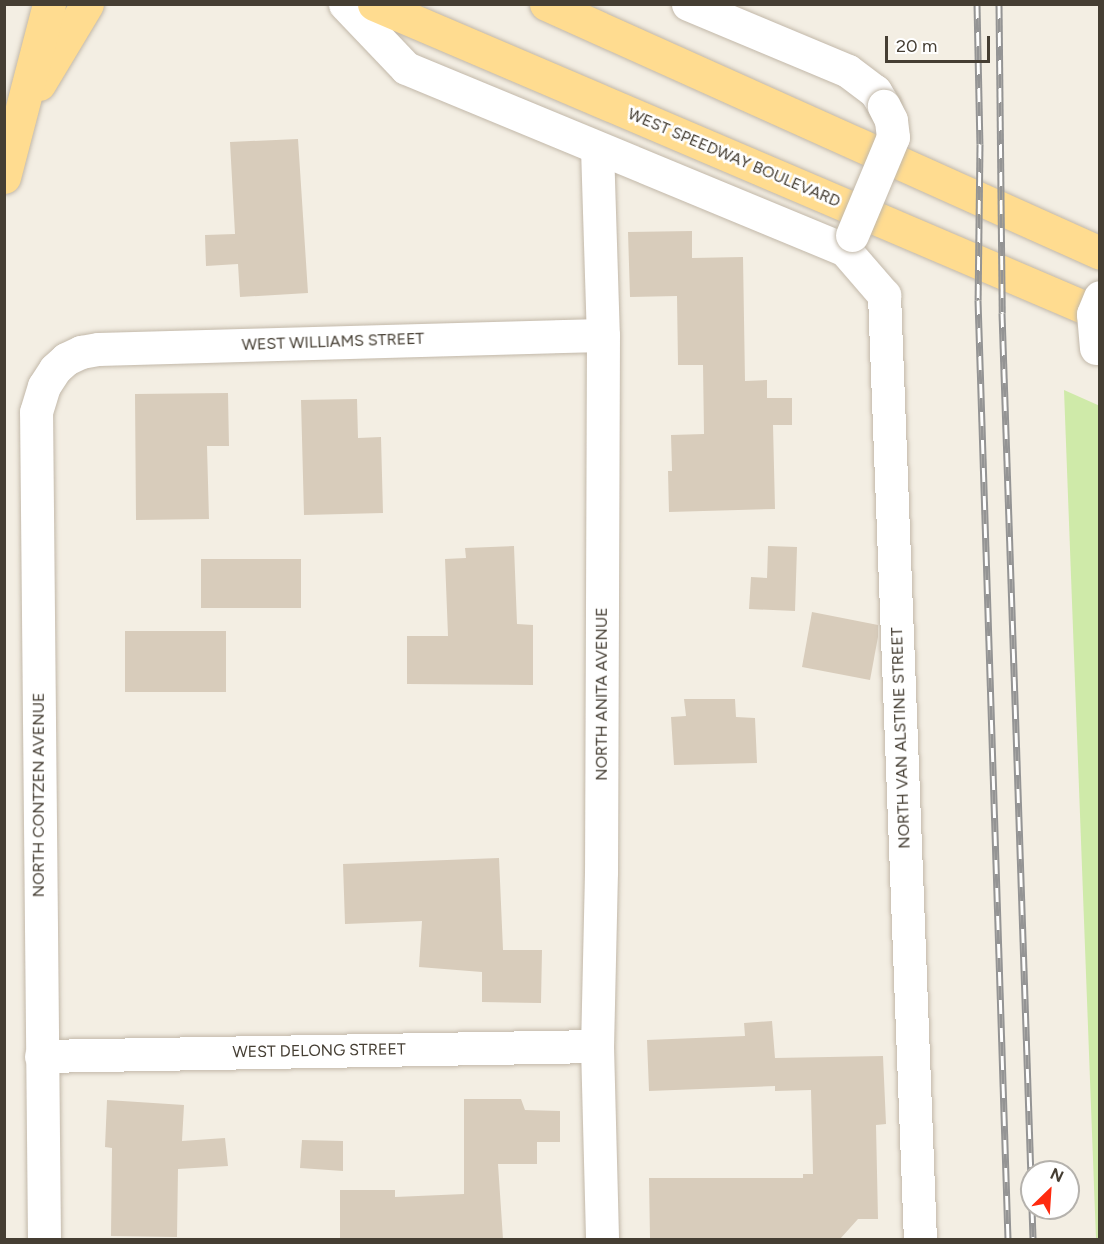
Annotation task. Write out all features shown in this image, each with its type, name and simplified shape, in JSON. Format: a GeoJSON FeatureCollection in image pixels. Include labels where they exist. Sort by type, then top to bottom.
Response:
{"type":"FeatureCollection","features":[{"type":"Feature","properties":{"kind":"main road"},"geometry":{"type":"LineString","coordinates":[[4,177],[49,4]]}},
{"type":"Feature","properties":{"kind":"main road"},"geometry":{"type":"LineString","coordinates":[[21,114],[87,4]]}},
{"type":"Feature","properties":{"kind":"main road","name":"WEST SPEEDWAY BOULEVARD"},"geometry":{"type":"LineString","coordinates":[[374,4],[1100,314]]}},
{"type":"Feature","properties":{"kind":"main road"},"geometry":{"type":"LineString","coordinates":[[546,4],[1100,254]]}},
{"type":"Feature","properties":{"kind":"street"},"geometry":{"type":"LineString","coordinates":[[345,4],[406,68],[597,148],[849,242],[893,137],[891,120],[875,91],[848,71],[688,4]]}},
{"type":"Feature","properties":{"kind":"street","name":"NORTH ANITA AVENUE"},"geometry":{"type":"LineString","coordinates":[[597,148],[603,335],[601,861],[597,1046],[602,1239]]}},
{"type":"Feature","properties":{"kind":"street","name":"NORTH VAN ALSTINE STREET"},"geometry":{"type":"LineString","coordinates":[[849,242],[884,295],[920,1239]]}},
{"type":"Feature","properties":{"kind":"street"},"geometry":{"type":"LineString","coordinates":[[1098,355],[1092,314],[1100,297]]}},
{"type":"Feature","properties":{"kind":"street","name":"WEST WILLIAMS STREET"},"geometry":{"type":"LineString","coordinates":[[66,359],[81,352],[98,349],[603,335]]}},
{"type":"Feature","properties":{"kind":"street","name":"NORTH CONTZEN AVENUE"},"geometry":{"type":"LineString","coordinates":[[44,1239],[36,412],[44,386],[55,369],[66,359]]}},
{"type":"Feature","properties":{"kind":"street","name":"WEST DELONG STREET"},"geometry":{"type":"LineString","coordinates":[[41,1056],[597,1046]]}},
{"type":"Feature","properties":{"kind":"green space"},"geometry":{"type":"Polygon","coordinates":[[[1064,390],[1100,406],[1099,1240],[1096,1239],[1064,390]]]}},
{"type":"Feature","properties":{"kind":"building"},"geometry":{"type":"Polygon","coordinates":[[[298,139],[308,293],[240,297],[238,264],[206,266],[205,235],[235,234],[230,142],[298,139]]]}},
{"type":"Feature","properties":{"kind":"building"},"geometry":{"type":"Polygon","coordinates":[[[692,231],[692,258],[743,257],[745,381],[767,380],[767,398],[792,398],[792,425],[773,425],[775,509],[669,512],[668,471],[672,471],[671,435],[704,434],[703,365],[678,365],[677,296],[630,297],[628,232],[692,231]]]}},
{"type":"Feature","properties":{"kind":"building"},"geometry":{"type":"Polygon","coordinates":[[[228,393],[229,446],[207,446],[209,519],[136,520],[135,394],[228,393]]]}},
{"type":"Feature","properties":{"kind":"building"},"geometry":{"type":"Polygon","coordinates":[[[357,399],[358,438],[381,437],[383,513],[304,515],[301,400],[357,399]]]}},
{"type":"Feature","properties":{"kind":"building"},"geometry":{"type":"Polygon","coordinates":[[[514,546],[517,624],[533,625],[533,685],[407,684],[407,636],[448,636],[445,559],[466,558],[465,548],[514,546]]]}},
{"type":"Feature","properties":{"kind":"building"},"geometry":{"type":"Polygon","coordinates":[[[768,546],[797,547],[795,611],[749,609],[751,577],[767,578],[768,546]]]}},
{"type":"Feature","properties":{"kind":"building"},"geometry":{"type":"Polygon","coordinates":[[[201,559],[301,559],[301,608],[201,608],[201,559]]]}},
{"type":"Feature","properties":{"kind":"building"},"geometry":{"type":"Polygon","coordinates":[[[812,612],[878,625],[870,680],[802,667],[812,612]]]}},
{"type":"Feature","properties":{"kind":"building"},"geometry":{"type":"Polygon","coordinates":[[[125,631],[226,631],[226,692],[125,692],[125,631]]]}},
{"type":"Feature","properties":{"kind":"building"},"geometry":{"type":"Polygon","coordinates":[[[684,699],[735,699],[736,717],[755,718],[757,763],[674,765],[671,717],[686,716],[684,699]]]}},
{"type":"Feature","properties":{"kind":"building"},"geometry":{"type":"Polygon","coordinates":[[[499,858],[503,950],[542,950],[541,1003],[482,1002],[482,972],[419,967],[422,921],[345,924],[343,864],[499,858]]]}},
{"type":"Feature","properties":{"kind":"building"},"geometry":{"type":"Polygon","coordinates":[[[772,1021],[775,1058],[883,1056],[886,1124],[876,1125],[878,1219],[858,1219],[840,1239],[650,1239],[649,1178],[803,1178],[803,1174],[813,1174],[811,1090],[775,1091],[775,1086],[649,1091],[647,1040],[745,1036],[744,1023],[772,1021]]]}},
{"type":"Feature","properties":{"kind":"building"},"geometry":{"type":"Polygon","coordinates":[[[464,1099],[521,1099],[525,1110],[560,1111],[560,1142],[537,1142],[537,1164],[498,1164],[503,1239],[340,1239],[340,1190],[395,1190],[395,1197],[464,1194],[464,1099]]]}},
{"type":"Feature","properties":{"kind":"building"},"geometry":{"type":"Polygon","coordinates":[[[107,1100],[184,1105],[182,1141],[225,1138],[228,1166],[178,1169],[177,1237],[111,1236],[112,1148],[105,1147],[107,1100]]]}},
{"type":"Feature","properties":{"kind":"building"},"geometry":{"type":"Polygon","coordinates":[[[302,1140],[343,1141],[343,1171],[300,1168],[302,1140]]]}},
{"type":"Feature","properties":{"kind":"railway"},"geometry":{"type":"LineString","coordinates":[[977,4],[980,144],[978,300],[1008,1240]]}},
{"type":"Feature","properties":{"kind":"railway"},"geometry":{"type":"LineString","coordinates":[[999,4],[1002,313],[1033,1240]]}}]}
